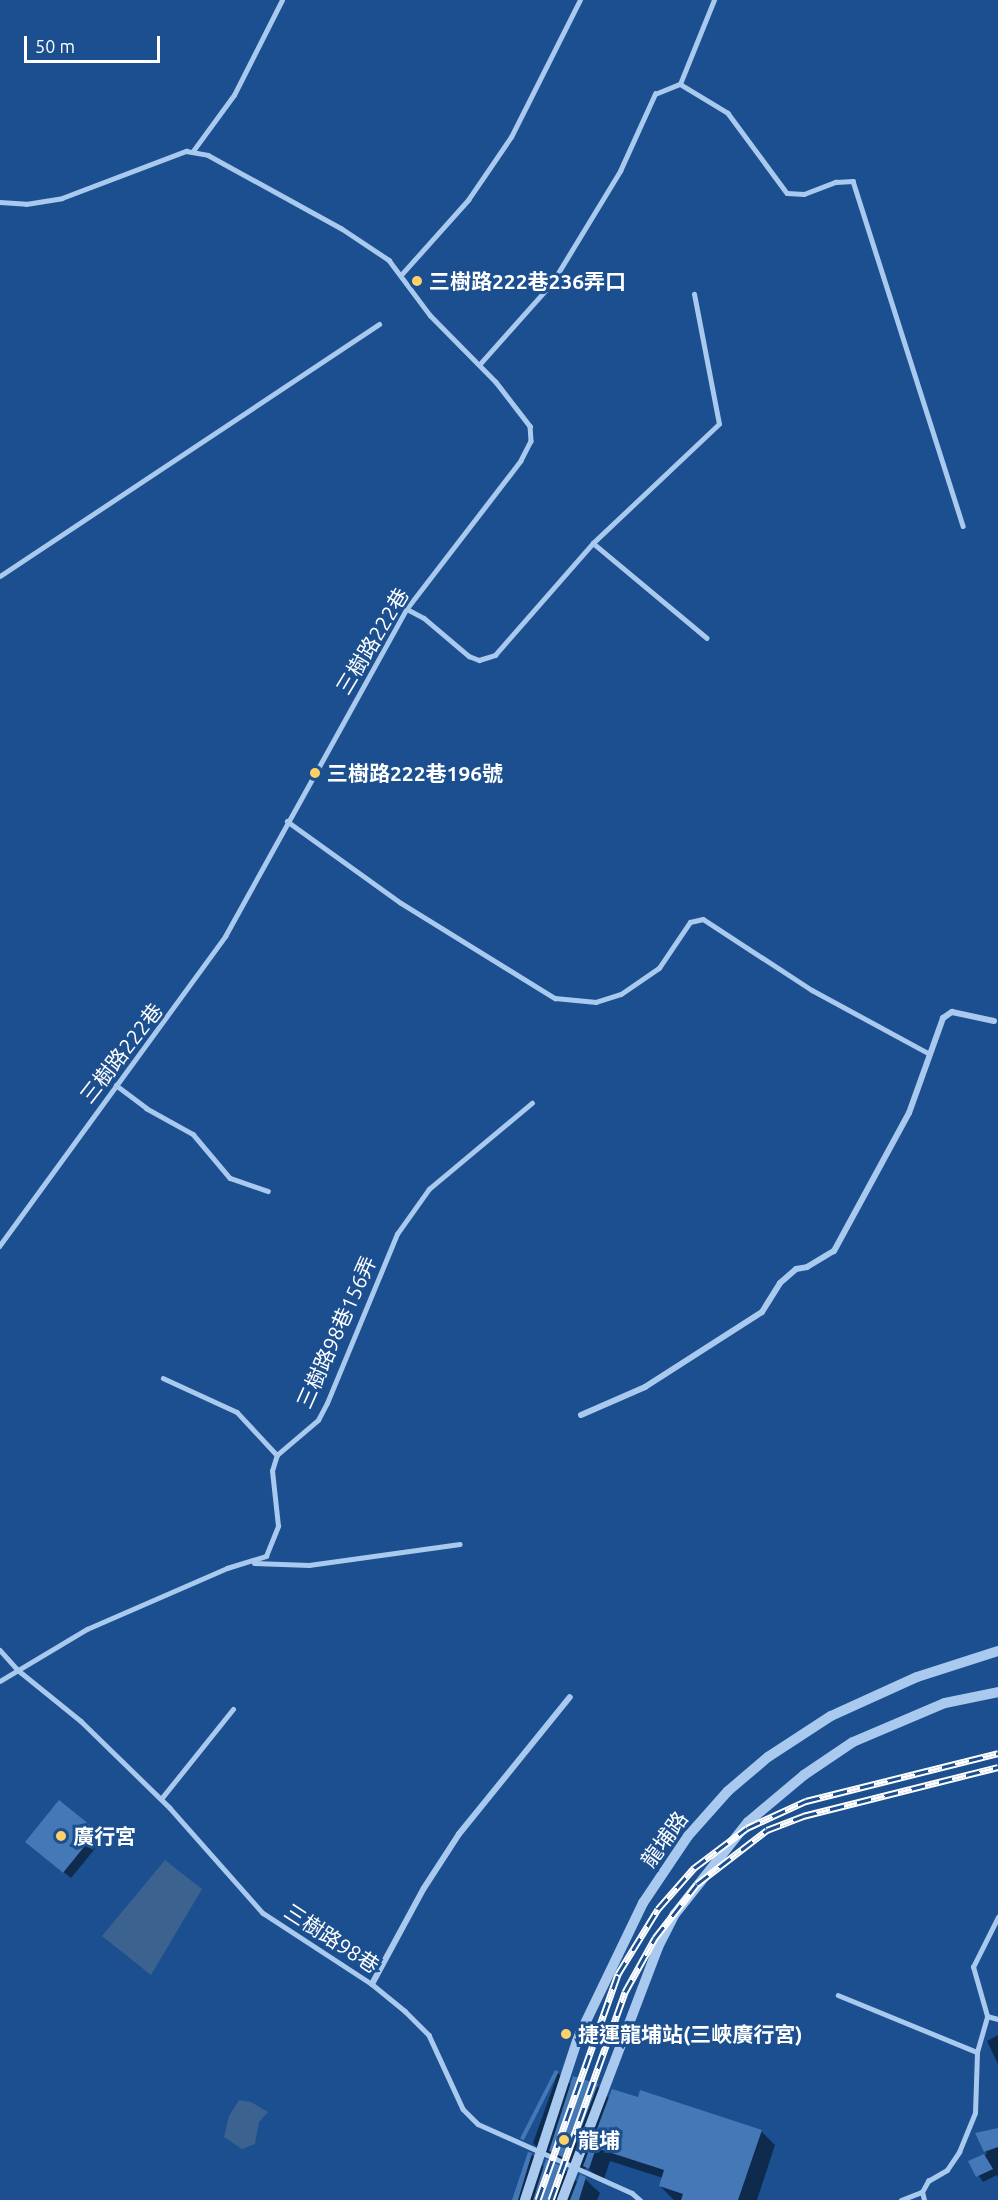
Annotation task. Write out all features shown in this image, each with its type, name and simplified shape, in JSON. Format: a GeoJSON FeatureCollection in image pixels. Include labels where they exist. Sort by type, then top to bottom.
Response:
{"type":"FeatureCollection","features":[{"type":"Feature","properties":{"kind":"street"},"geometry":{"type":"LineString","coordinates":[[581,1415],[645,1387],[762,1312],[780,1284],[796,1269],[807,1268],[834,1251],[909,1113],[943,1018],[952,1012],[994,1021]]}},
{"type":"Feature","properties":{"kind":"street","name":"龍埔路"},"geometry":{"type":"LineString","coordinates":[[525,2200],[578,2038],[643,1903],[688,1836],[728,1791],[768,1757],[831,1716],[917,1677],[998,1651]]}},
{"type":"Feature","properties":{"kind":"street"},"geometry":{"type":"LineString","coordinates":[[562,2200],[573,2165],[658,1947],[687,1897],[748,1822],[804,1775],[853,1742],[945,1703],[998,1692]]}},
{"type":"Feature","properties":{"kind":"street"},"geometry":{"type":"LineString","coordinates":[[372,1984],[424,1888],[459,1834],[570,1697]]}},
{"type":"Feature","properties":{"kind":"lane"},"geometry":{"type":"LineString","coordinates":[[0,202],[26,204],[62,198],[193,151],[234,95],[282,0]]}},
{"type":"Feature","properties":{"kind":"lane"},"geometry":{"type":"LineString","coordinates":[[401,275],[468,200],[511,137],[580,0]]}},
{"type":"Feature","properties":{"kind":"lane"},"geometry":{"type":"LineString","coordinates":[[479,365],[552,283],[620,171],[655,94],[680,84],[714,0]]}},
{"type":"Feature","properties":{"kind":"lane"},"geometry":{"type":"LineString","coordinates":[[680,84],[728,113],[787,193],[804,194],[836,182],[854,181],[963,526]]}},
{"type":"Feature","properties":{"kind":"lane","name":"三樹路222巷"},"geometry":{"type":"LineString","coordinates":[[0,1246],[116,1084],[187,994],[226,936],[287,822],[407,609],[521,461],[531,441],[531,426],[479,365],[430,315],[389,260],[341,228],[193,151]]}},
{"type":"Feature","properties":{"kind":"lane"},"geometry":{"type":"LineString","coordinates":[[407,609],[424,618],[469,656],[479,660],[495,655],[593,543],[719,424],[694,294]]}},
{"type":"Feature","properties":{"kind":"lane"},"geometry":{"type":"LineString","coordinates":[[0,576],[379,324]]}},
{"type":"Feature","properties":{"kind":"lane"},"geometry":{"type":"LineString","coordinates":[[593,543],[707,638]]}},
{"type":"Feature","properties":{"kind":"lane"},"geometry":{"type":"LineString","coordinates":[[287,822],[401,903],[555,998],[596,1002],[621,994],[659,968],[690,922],[703,919],[812,990],[930,1054]]}},
{"type":"Feature","properties":{"kind":"lane"},"geometry":{"type":"LineString","coordinates":[[116,1084],[147,1108],[193,1134],[230,1178],[268,1191]]}},
{"type":"Feature","properties":{"kind":"lane","name":"三樹路98巷156弄"},"geometry":{"type":"LineString","coordinates":[[277,1455],[318,1420],[327,1404],[397,1234],[429,1189],[532,1103]]}},
{"type":"Feature","properties":{"kind":"lane"},"geometry":{"type":"LineString","coordinates":[[164,1378],[237,1412],[277,1455],[272,1470],[278,1526],[266,1556],[252,1563]]}},
{"type":"Feature","properties":{"kind":"lane"},"geometry":{"type":"LineString","coordinates":[[0,1682],[87,1629],[227,1568],[252,1563],[309,1565],[460,1544]]}},
{"type":"Feature","properties":{"kind":"lane"},"geometry":{"type":"LineString","coordinates":[[0,1650],[18,1670]]}},
{"type":"Feature","properties":{"kind":"lane","name":"三樹路98巷"},"geometry":{"type":"LineString","coordinates":[[18,1670],[81,1721],[161,1799],[263,1913],[372,1984],[429,2035],[452,2088],[470,2116],[496,2133],[573,2165],[632,2193],[640,2200]]}},
{"type":"Feature","properties":{"kind":"lane"},"geometry":{"type":"LineString","coordinates":[[161,1799],[233,1709]]}},
{"type":"Feature","properties":{"kind":"lane"},"geometry":{"type":"LineString","coordinates":[[901,2200],[922,2192],[928,2181],[946,2170],[959,2152],[975,2113],[977,2052],[987,2016],[973,1967],[998,1917]]}},
{"type":"Feature","properties":{"kind":"lane"},"geometry":{"type":"LineString","coordinates":[[838,1995],[977,2052]]}},
{"type":"Feature","properties":{"kind":"lane"},"geometry":{"type":"LineString","coordinates":[[987,2016],[998,2019]]}},
{"type":"Feature","properties":{"kind":"lane"},"geometry":{"type":"LineString","coordinates":[[922,2192],[924,2200]]}},
{"type":"Feature","properties":{"kind":"water"},"geometry":{"type":"Polygon","coordinates":[[[165,1860],[202,1889],[151,1975],[102,1936],[165,1860]]]}},
{"type":"Feature","properties":{"kind":"water"},"geometry":{"type":"Polygon","coordinates":[[[239,2100],[251,2102],[268,2112],[259,2122],[255,2144],[242,2149],[224,2137],[229,2116],[239,2100]]]}},
{"type":"Feature","properties":{"kind":"building","name":"廣行宮"},"geometry":{"type":"Polygon","coordinates":[[[59,1800],[97,1831],[63,1873],[25,1842],[59,1800]]]}},
{"type":"Feature","properties":{"kind":"building"},"geometry":{"type":"Polygon","coordinates":[[[555,2070],[559,2072],[524,2140],[520,2139],[555,2070]]]}},
{"type":"Feature","properties":{"kind":"building"},"geometry":{"type":"Polygon","coordinates":[[[573,2076],[598,2084],[569,2160],[549,2151],[573,2076]]]}},
{"type":"Feature","properties":{"kind":"building"},"geometry":{"type":"Polygon","coordinates":[[[612,2089],[638,2097],[640,2090],[762,2130],[738,2200],[681,2200],[683,2194],[659,2186],[664,2170],[596,2148],[589,2169],[583,2166],[612,2089]]]}},
{"type":"Feature","properties":{"kind":"building"},"geometry":{"type":"Polygon","coordinates":[[[998,2128],[998,2147],[984,2152],[975,2133],[998,2128]]]}},
{"type":"Feature","properties":{"kind":"building"},"geometry":{"type":"Polygon","coordinates":[[[528,2152],[532,2153],[518,2200],[512,2200],[528,2152]]]}},
{"type":"Feature","properties":{"kind":"building"},"geometry":{"type":"Polygon","coordinates":[[[984,2154],[993,2169],[976,2177],[968,2161],[984,2154]]]}},
{"type":"Feature","properties":{"kind":"building"},"geometry":{"type":"Polygon","coordinates":[[[546,2159],[566,2168],[555,2200],[533,2200],[546,2159]]]}},
{"type":"Feature","properties":{"kind":"building"},"geometry":{"type":"Polygon","coordinates":[[[580,2174],[586,2177],[579,2200],[570,2200],[580,2174]]]}},
{"type":"Feature","properties":{"kind":"railway"},"geometry":{"type":"LineString","coordinates":[[538,2200],[618,1974],[658,1909],[694,1868],[747,1828],[806,1801],[998,1753]]}},
{"type":"Feature","properties":{"kind":"railway"},"geometry":{"type":"LineString","coordinates":[[551,2200],[625,1992],[655,1938],[697,1884],[767,1830],[803,1816],[998,1767]]}},
{"type":"Feature","properties":{"kind":"place","name":"三樹路222巷236弄口"},"geometry":{"type":"Point","coordinates":[417,281]}},
{"type":"Feature","properties":{"kind":"place","name":"三樹路222巷196號"},"geometry":{"type":"Point","coordinates":[315,773]}},
{"type":"Feature","properties":{"kind":"place","name":"廣行宮"},"geometry":{"type":"Point","coordinates":[61,1836]}},
{"type":"Feature","properties":{"kind":"place","name":"捷運龍埔站(三峽廣行宮)"},"geometry":{"type":"Point","coordinates":[566,2034]}},
{"type":"Feature","properties":{"kind":"place","name":"龍埔"},"geometry":{"type":"Point","coordinates":[564,2140]}}]}
